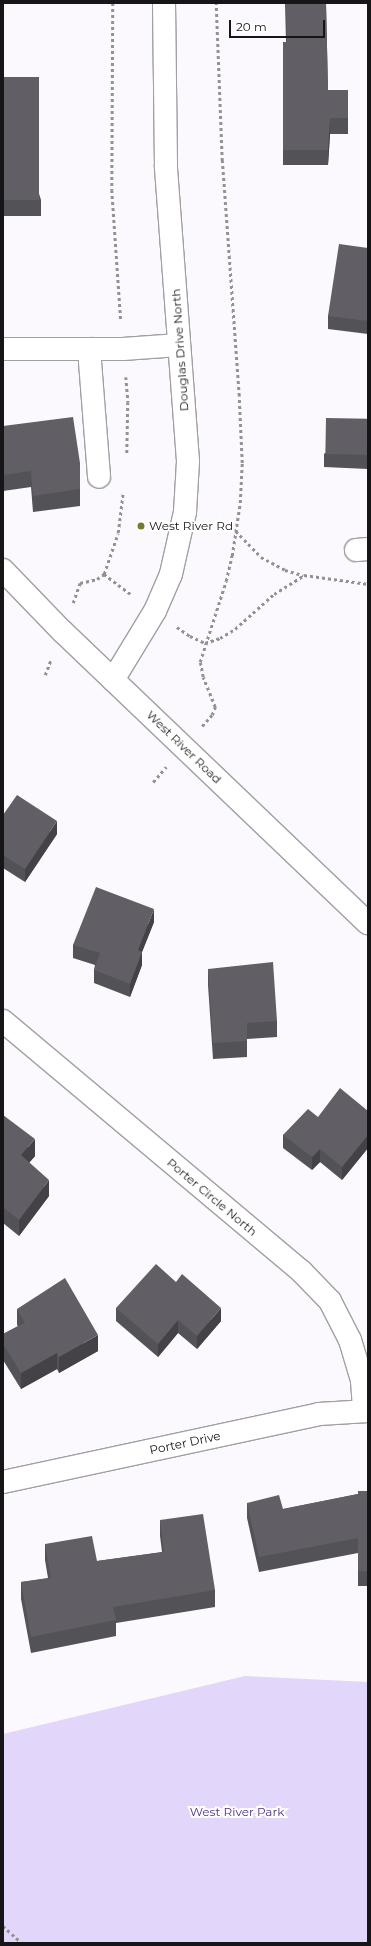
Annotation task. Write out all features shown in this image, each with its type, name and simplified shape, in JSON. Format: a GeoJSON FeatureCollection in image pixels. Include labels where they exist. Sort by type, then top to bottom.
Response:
{"type":"FeatureCollection","features":[{"type":"Feature","properties":{"kind":"main road","name":"Douglas Drive North"},"geometry":{"type":"LineString","coordinates":[[114,680],[155,611],[171,574],[185,512],[188,461],[166,166],[164,3]]}},
{"type":"Feature","properties":{"kind":"main road"},"geometry":{"type":"LineString","coordinates":[[3,349],[123,348],[179,345]]}},
{"type":"Feature","properties":{"kind":"main road"},"geometry":{"type":"LineString","coordinates":[[89,348],[99,477]]}},
{"type":"Feature","properties":{"kind":"main road","name":"West River Road"},"geometry":{"type":"LineString","coordinates":[[3,570],[62,631],[368,923]]}},
{"type":"Feature","properties":{"kind":"main road","name":"Porter Circle North"},"geometry":{"type":"LineString","coordinates":[[3,1021],[301,1271],[330,1301],[350,1340],[362,1380],[366,1410]]}},
{"type":"Feature","properties":{"kind":"main road","name":"Porter Drive"},"geometry":{"type":"LineString","coordinates":[[3,1482],[319,1414],[366,1410]]}},
{"type":"Feature","properties":{"kind":"path"},"geometry":{"type":"LineString","coordinates":[[113,3],[112,190],[128,402],[127,459]]}},
{"type":"Feature","properties":{"kind":"path"},"geometry":{"type":"LineString","coordinates":[[212,715],[215,707],[203,677],[200,662],[226,580],[236,531],[241,471],[241,441],[222,161],[216,3]]}},
{"type":"Feature","properties":{"kind":"path"},"geometry":{"type":"LineString","coordinates":[[80,583],[96,579],[104,574],[118,533],[124,485]]}},
{"type":"Feature","properties":{"kind":"path"},"geometry":{"type":"LineString","coordinates":[[236,531],[261,557],[285,570],[304,575],[368,584]]}},
{"type":"Feature","properties":{"kind":"path"},"geometry":{"type":"LineString","coordinates":[[205,643],[220,638],[235,629],[274,594],[304,575]]}},
{"type":"Feature","properties":{"kind":"path"},"geometry":{"type":"LineString","coordinates":[[3,1926],[22,1943]]}},
{"type":"Feature","properties":{"kind":"green space","name":"West River Park"},"geometry":{"type":"Polygon","coordinates":[[[245,1676],[368,1682],[368,1943],[3,1943],[3,1734],[245,1676]]]}},
{"type":"Feature","properties":{"kind":"building"},"geometry":{"type":"Polygon","coordinates":[[[286,3],[326,3],[328,90],[348,90],[348,118],[330,118],[328,150],[283,150],[283,42],[287,42],[286,3]]]}},
{"type":"Feature","properties":{"kind":"building"},"geometry":{"type":"Polygon","coordinates":[[[3,77],[39,77],[39,200],[3,200],[3,77]]]}},
{"type":"Feature","properties":{"kind":"building"},"geometry":{"type":"Polygon","coordinates":[[[339,244],[368,248],[368,321],[328,316],[339,244]]]}},
{"type":"Feature","properties":{"kind":"building"},"geometry":{"type":"Polygon","coordinates":[[[73,417],[80,463],[80,489],[33,496],[31,471],[3,475],[3,426],[73,417]]]}},
{"type":"Feature","properties":{"kind":"building"},"geometry":{"type":"Polygon","coordinates":[[[326,418],[368,419],[367,455],[325,454],[326,418]]]}},
{"type":"Feature","properties":{"kind":"building"},"geometry":{"type":"Polygon","coordinates":[[[17,795],[57,821],[25,869],[3,855],[3,815],[17,795]]]}},
{"type":"Feature","properties":{"kind":"building"},"geometry":{"type":"Polygon","coordinates":[[[96,887],[154,909],[138,950],[142,952],[130,984],[94,970],[100,953],[73,945],[96,887]]]}},
{"type":"Feature","properties":{"kind":"building"},"geometry":{"type":"Polygon","coordinates":[[[273,962],[277,1021],[247,1023],[247,1041],[213,1043],[208,969],[273,962]]]}},
{"type":"Feature","properties":{"kind":"building"},"geometry":{"type":"Polygon","coordinates":[[[340,1088],[368,1111],[368,1135],[342,1167],[320,1149],[312,1157],[283,1135],[308,1109],[318,1117],[340,1088]]]}},
{"type":"Feature","properties":{"kind":"building"},"geometry":{"type":"Polygon","coordinates":[[[3,1115],[35,1139],[21,1155],[49,1180],[19,1220],[3,1207],[3,1115]]]}},
{"type":"Feature","properties":{"kind":"building"},"geometry":{"type":"Polygon","coordinates":[[[156,1264],[176,1282],[182,1274],[221,1308],[197,1336],[178,1320],[158,1344],[116,1308],[156,1264]]]}},
{"type":"Feature","properties":{"kind":"building"},"geometry":{"type":"Polygon","coordinates":[[[65,1278],[98,1335],[59,1357],[57,1353],[21,1373],[3,1344],[3,1334],[25,1323],[17,1309],[65,1278]]]}},
{"type":"Feature","properties":{"kind":"building"},"geometry":{"type":"Polygon","coordinates":[[[358,1491],[368,1491],[368,1571],[358,1571],[358,1538],[259,1557],[247,1503],[279,1495],[283,1509],[358,1494],[358,1491]]]}},
{"type":"Feature","properties":{"kind":"building"},"geometry":{"type":"Polygon","coordinates":[[[203,1514],[215,1590],[113,1607],[116,1620],[31,1637],[21,1582],[51,1578],[45,1544],[92,1536],[97,1561],[164,1552],[160,1520],[203,1514]]]}},
{"type":"Feature","properties":{"kind":"place","name":"West River Rd"},"geometry":{"type":"Point","coordinates":[141,526]}}]}
